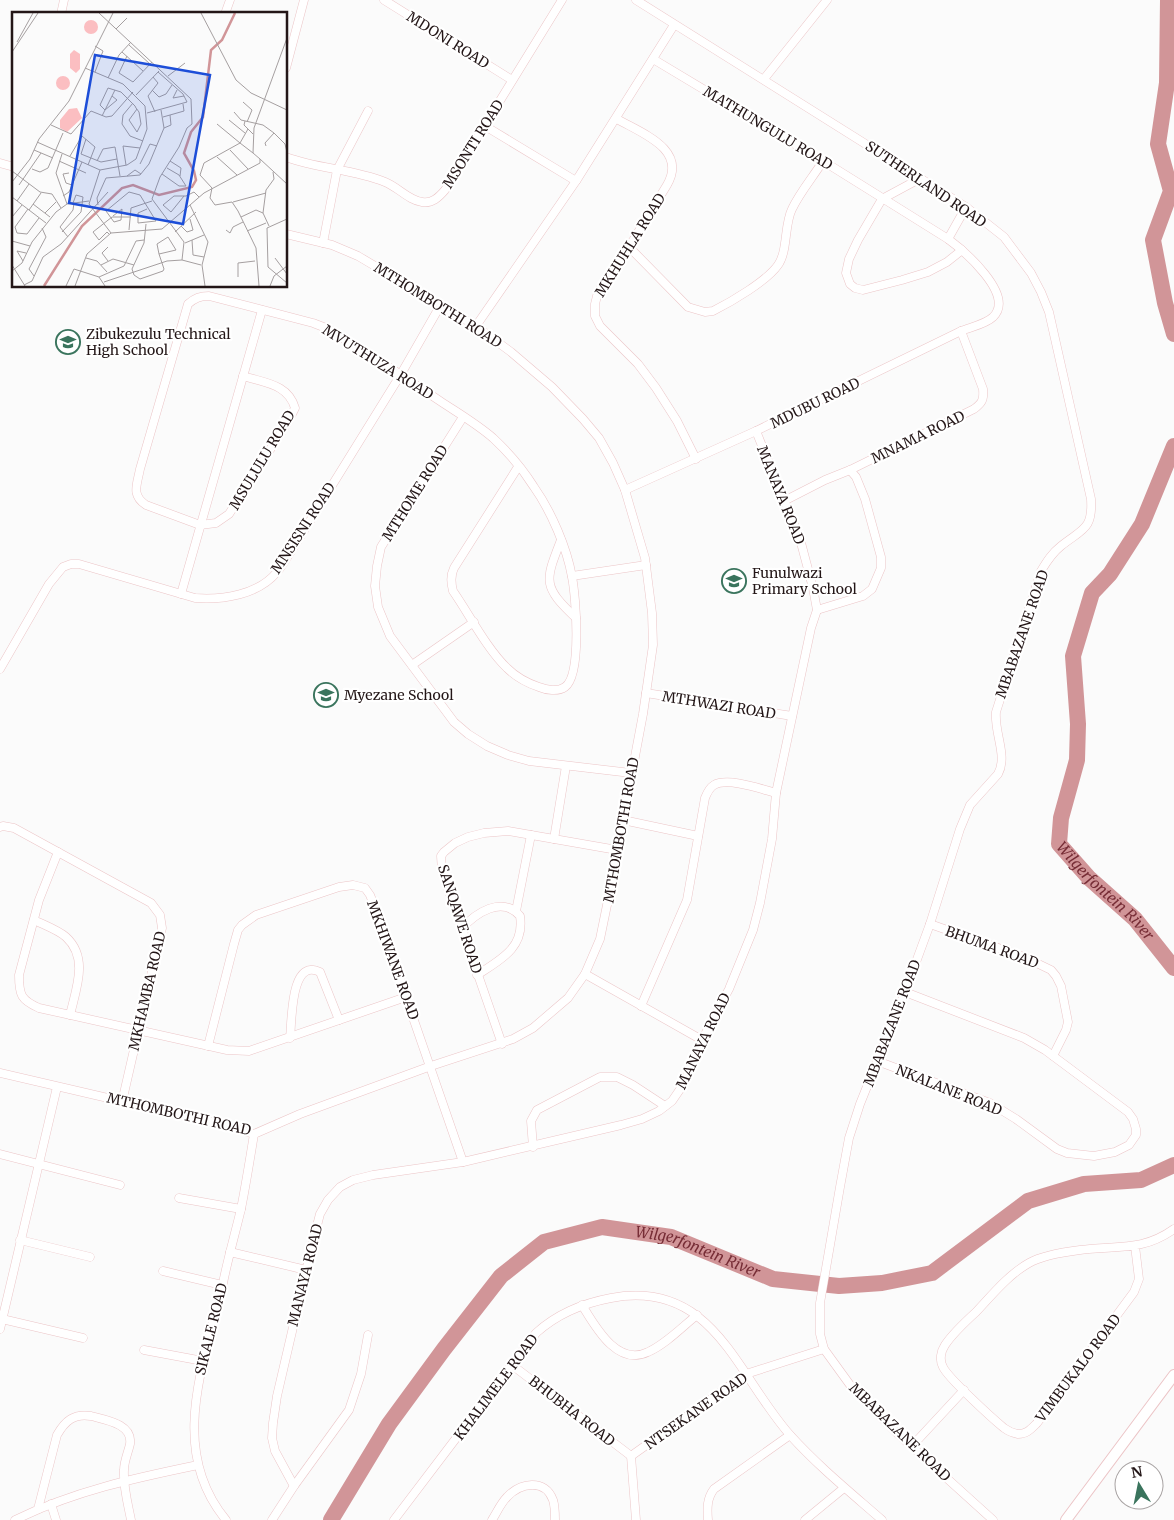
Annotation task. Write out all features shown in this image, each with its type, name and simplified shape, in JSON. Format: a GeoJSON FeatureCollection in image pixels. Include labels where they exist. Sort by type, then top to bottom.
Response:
{"type":"FeatureCollection","features":[{"type":"Feature","properties":{"kind":"street"},"geometry":{"type":"LineString","coordinates":[[226,12],[230,0]]}},
{"type":"Feature","properties":{"kind":"street"},"geometry":{"type":"LineString","coordinates":[[288,60],[304,0]]}},
{"type":"Feature","properties":{"kind":"street","name":"MDONI ROAD"},"geometry":{"type":"LineString","coordinates":[[384,0],[512,80]]}},
{"type":"Feature","properties":{"kind":"street","name":"MSONTI ROAD"},"geometry":{"type":"LineString","coordinates":[[288,158],[385,182],[414,200],[424,203],[438,198],[445,190],[562,0]]}},
{"type":"Feature","properties":{"kind":"street","name":"SUTHERLAND ROAD"},"geometry":{"type":"LineString","coordinates":[[636,0],[966,207],[1004,238],[1031,272],[1049,312],[1091,499]]}},
{"type":"Feature","properties":{"kind":"street"},"geometry":{"type":"LineString","coordinates":[[764,79],[827,0]]}},
{"type":"Feature","properties":{"kind":"street"},"geometry":{"type":"LineString","coordinates":[[476,326],[576,181],[674,25]]}},
{"type":"Feature","properties":{"kind":"street","name":"MATHUNGULU ROAD"},"geometry":{"type":"LineString","coordinates":[[653,59],[948,239],[962,250],[990,280],[997,295],[998,307]]}},
{"type":"Feature","properties":{"kind":"street"},"geometry":{"type":"LineString","coordinates":[[324,243],[337,170],[368,111]]}},
{"type":"Feature","properties":{"kind":"street","name":"MKHUHLA ROAD"},"geometry":{"type":"LineString","coordinates":[[616,118],[666,148],[671,157],[672,167],[670,180],[629,247],[598,292],[595,316],[600,326],[638,364],[656,388],[677,421],[696,459]]}},
{"type":"Feature","properties":{"kind":"street"},"geometry":{"type":"LineString","coordinates":[[485,126],[576,181]]}},
{"type":"Feature","properties":{"kind":"street"},"geometry":{"type":"LineString","coordinates":[[629,247],[688,307],[705,312],[712,311],[767,276],[778,265],[783,254],[787,224],[792,210],[823,161]]}},
{"type":"Feature","properties":{"kind":"street"},"geometry":{"type":"LineString","coordinates":[[921,178],[882,199],[849,259],[846,273],[850,284],[855,288],[863,290],[928,272],[947,262],[962,250]]}},
{"type":"Feature","properties":{"kind":"street"},"geometry":{"type":"LineString","coordinates":[[948,239],[966,207]]}},
{"type":"Feature","properties":{"kind":"street","name":"MTHOMBOTHI ROAD"},"geometry":{"type":"LineString","coordinates":[[0,1072],[254,1134],[300,1114],[432,1066],[502,1044],[534,1028],[568,998],[585,974],[600,939],[646,693],[653,645],[652,613],[646,565],[625,490],[613,463],[598,438],[583,419],[552,387],[476,326],[358,256],[324,243],[288,234]]}},
{"type":"Feature","properties":{"kind":"street","name":"MVUTHUZA ROAD"},"geometry":{"type":"LineString","coordinates":[[200,525],[146,505],[139,500],[136,489],[142,460],[188,304],[201,296],[209,296],[326,328],[401,374],[493,438],[518,467],[534,487],[561,539],[572,576],[577,641],[573,675],[564,688],[555,690],[544,689],[528,683],[511,672],[489,646],[453,591],[451,579],[452,573],[518,467]]}},
{"type":"Feature","properties":{"kind":"street","name":"MNSISNI ROAD"},"geometry":{"type":"LineString","coordinates":[[0,669],[50,584],[63,567],[71,564],[79,564],[195,598],[215,599],[236,596],[261,586],[276,573],[401,374],[440,306]]}},
{"type":"Feature","properties":{"kind":"street","name":"MDUBU ROAD"},"geometry":{"type":"LineString","coordinates":[[625,490],[756,431],[961,331],[993,318],[998,307]]}},
{"type":"Feature","properties":{"kind":"street","name":"MSULULU ROAD"},"geometry":{"type":"LineString","coordinates":[[180,594],[262,310]]}},
{"type":"Feature","properties":{"kind":"street","name":"MNAMA ROAD"},"geometry":{"type":"LineString","coordinates":[[784,501],[981,404],[984,399],[983,389],[961,331]]}},
{"type":"Feature","properties":{"kind":"street","name":"MSULULU ROAD"},"geometry":{"type":"LineString","coordinates":[[200,525],[221,521],[233,509],[295,408],[292,398],[286,391],[243,376]]}},
{"type":"Feature","properties":{"kind":"street","name":"MTHOME ROAD"},"geometry":{"type":"LineString","coordinates":[[463,417],[381,547],[375,586],[378,608],[390,636],[454,722],[481,742],[508,755],[529,761],[631,773]]}},
{"type":"Feature","properties":{"kind":"street","name":"MANAYA ROAD"},"geometry":{"type":"LineString","coordinates":[[294,1486],[275,1451],[272,1438],[273,1423],[277,1396],[306,1270],[320,1214],[328,1200],[340,1187],[353,1180],[373,1175],[463,1162],[533,1147],[642,1119],[658,1112],[672,1101],[683,1085],[702,1040],[728,989],[753,930],[760,903],[772,840],[776,793],[817,610],[800,539],[756,431]]}},
{"type":"Feature","properties":{"kind":"street"},"geometry":{"type":"LineString","coordinates":[[817,610],[863,596],[872,589],[881,568],[881,557],[865,499],[856,477],[850,470]]}},
{"type":"Feature","properties":{"kind":"street","name":"MBABAZANE ROAD"},"geometry":{"type":"LineString","coordinates":[[993,1520],[853,1389],[824,1349],[820,1334],[820,1303],[850,1138],[860,1104],[905,992],[970,805],[998,774],[1001,768],[1003,760],[995,722],[996,712],[1042,571],[1050,556],[1063,544],[1085,529],[1090,520],[1091,499]]}},
{"type":"Feature","properties":{"kind":"street"},"geometry":{"type":"LineString","coordinates":[[561,539],[549,571],[548,581],[553,594],[560,604],[576,618]]}},
{"type":"Feature","properties":{"kind":"street"},"geometry":{"type":"LineString","coordinates":[[572,576],[646,565]]}},
{"type":"Feature","properties":{"kind":"street"},"geometry":{"type":"LineString","coordinates":[[412,664],[474,622]]}},
{"type":"Feature","properties":{"kind":"street","name":"MTHWAZI ROAD"},"geometry":{"type":"LineString","coordinates":[[646,693],[792,716]]}},
{"type":"Feature","properties":{"kind":"street"},"geometry":{"type":"LineString","coordinates":[[554,839],[566,766]]}},
{"type":"Feature","properties":{"kind":"street"},"geometry":{"type":"LineString","coordinates":[[641,1006],[687,900],[705,798],[713,786],[723,782],[776,793]]}},
{"type":"Feature","properties":{"kind":"street"},"geometry":{"type":"LineString","coordinates":[[623,820],[698,836]]}},
{"type":"Feature","properties":{"kind":"street","name":"MKHAMBA ROAD"},"geometry":{"type":"LineString","coordinates":[[0,827],[14,828],[151,903],[160,915],[162,928],[122,1102]]}},
{"type":"Feature","properties":{"kind":"street","name":"SANQAWE ROAD"},"geometry":{"type":"LineString","coordinates":[[502,1044],[442,871],[441,856],[444,852],[468,837],[484,833],[508,831],[617,850]]}},
{"type":"Feature","properties":{"kind":"street"},"geometry":{"type":"LineString","coordinates":[[516,911],[531,835]]}},
{"type":"Feature","properties":{"kind":"street"},"geometry":{"type":"LineString","coordinates":[[58,852],[39,900],[19,975],[22,997],[39,1008],[227,1050],[250,1051],[406,997]]}},
{"type":"Feature","properties":{"kind":"street","name":"MKHIWANE ROAD"},"geometry":{"type":"LineString","coordinates":[[208,1046],[234,944],[238,930],[242,925],[256,915],[339,887],[359,886],[365,888],[370,895],[432,1066],[463,1162]]}},
{"type":"Feature","properties":{"kind":"street"},"geometry":{"type":"LineString","coordinates":[[461,928],[471,918],[485,910],[505,907],[514,909],[520,916],[520,936],[516,945],[503,957],[477,975]]}},
{"type":"Feature","properties":{"kind":"street"},"geometry":{"type":"LineString","coordinates":[[34,920],[65,936],[73,945],[79,960],[80,975],[70,1015]]}},
{"type":"Feature","properties":{"kind":"street","name":"BHUMA ROAD"},"geometry":{"type":"LineString","coordinates":[[930,924],[1042,965],[1056,976],[1061,986],[1068,1022],[1053,1056]]}},
{"type":"Feature","properties":{"kind":"street"},"geometry":{"type":"LineString","coordinates":[[290,1038],[296,987],[300,976],[308,971],[317,970],[320,972],[339,1020]]}},
{"type":"Feature","properties":{"kind":"street"},"geometry":{"type":"LineString","coordinates":[[585,974],[702,1040]]}},
{"type":"Feature","properties":{"kind":"street"},"geometry":{"type":"LineString","coordinates":[[905,992],[1008,1031],[1024,1038],[1053,1056]]}},
{"type":"Feature","properties":{"kind":"street","name":"NKALANE ROAD"},"geometry":{"type":"LineString","coordinates":[[877,1061],[990,1103],[1067,1154],[1094,1156],[1124,1149],[1129,1146],[1136,1135],[1136,1129],[1133,1119],[1128,1112],[1053,1056]]}},
{"type":"Feature","properties":{"kind":"street"},"geometry":{"type":"LineString","coordinates":[[533,1147],[531,1121],[537,1110],[600,1077],[617,1078],[633,1085],[665,1106]]}},
{"type":"Feature","properties":{"kind":"street"},"geometry":{"type":"LineString","coordinates":[[0,1329],[57,1087]]}},
{"type":"Feature","properties":{"kind":"street","name":"SIKALE ROAD"},"geometry":{"type":"LineString","coordinates":[[226,1520],[213,1503],[198,1465],[194,1440],[194,1413],[203,1361],[241,1209],[254,1134]]}},
{"type":"Feature","properties":{"kind":"street"},"geometry":{"type":"LineString","coordinates":[[0,1154],[120,1185]]}},
{"type":"Feature","properties":{"kind":"street"},"geometry":{"type":"LineString","coordinates":[[179,1198],[241,1209]]}},
{"type":"Feature","properties":{"kind":"street","name":"VIMBUKALO ROAD"},"geometry":{"type":"LineString","coordinates":[[1135,1246],[1139,1279],[1134,1292],[1037,1423],[1029,1431],[1019,1434],[1005,1428],[964,1390],[943,1367],[941,1361],[944,1346],[1020,1269],[1030,1262],[1080,1250],[1135,1246],[1152,1242],[1174,1229]]}},
{"type":"Feature","properties":{"kind":"street"},"geometry":{"type":"LineString","coordinates":[[20,1240],[90,1257]]}},
{"type":"Feature","properties":{"kind":"street"},"geometry":{"type":"LineString","coordinates":[[230,1252],[306,1270]]}},
{"type":"Feature","properties":{"kind":"street"},"geometry":{"type":"LineString","coordinates":[[163,1271],[222,1285]]}},
{"type":"Feature","properties":{"kind":"street","name":"KHALIMELE ROAD"},"geometry":{"type":"LineString","coordinates":[[394,1520],[530,1340],[543,1327],[582,1305],[621,1296],[639,1295],[681,1306],[697,1314],[716,1333],[790,1435],[844,1488],[882,1520]]}},
{"type":"Feature","properties":{"kind":"street"},"geometry":{"type":"LineString","coordinates":[[582,1305],[599,1332],[611,1345],[623,1352],[634,1355],[648,1352],[697,1314]]}},
{"type":"Feature","properties":{"kind":"street"},"geometry":{"type":"LineString","coordinates":[[2,1319],[83,1338]]}},
{"type":"Feature","properties":{"kind":"street"},"geometry":{"type":"LineString","coordinates":[[272,1520],[349,1410],[361,1374],[368,1335]]}},
{"type":"Feature","properties":{"kind":"street","name":"NTSEKANE ROAD"},"geometry":{"type":"LineString","coordinates":[[636,1520],[631,1456],[746,1374],[824,1349]]}},
{"type":"Feature","properties":{"kind":"street"},"geometry":{"type":"LineString","coordinates":[[144,1350],[203,1361]]}},
{"type":"Feature","properties":{"kind":"street","name":"BHUBHA ROAD"},"geometry":{"type":"LineString","coordinates":[[512,1365],[631,1456]]}},
{"type":"Feature","properties":{"kind":"street"},"geometry":{"type":"LineString","coordinates":[[1066,1520],[1174,1375]]}},
{"type":"Feature","properties":{"kind":"street"},"geometry":{"type":"LineString","coordinates":[[912,1446],[964,1390]]}},
{"type":"Feature","properties":{"kind":"street"},"geometry":{"type":"LineString","coordinates":[[38,1509],[58,1435],[63,1424],[69,1419],[85,1415],[126,1429],[130,1438],[124,1481],[131,1520]]}},
{"type":"Feature","properties":{"kind":"street"},"geometry":{"type":"LineString","coordinates":[[708,1520],[709,1495],[714,1488],[790,1435]]}},
{"type":"Feature","properties":{"kind":"street"},"geometry":{"type":"LineString","coordinates":[[16,1520],[38,1509],[97,1488],[198,1465]]}},
{"type":"Feature","properties":{"kind":"street"},"geometry":{"type":"LineString","coordinates":[[492,1520],[508,1496],[518,1488],[535,1484],[548,1492],[553,1500],[555,1520]]}},
{"type":"Feature","properties":{"kind":"street"},"geometry":{"type":"LineString","coordinates":[[805,1520],[844,1488]]}},
{"type":"Feature","properties":{"kind":"street"},"geometry":{"type":"LineString","coordinates":[[52,1504],[56,1520]]}},
{"type":"Feature","properties":{"kind":"waterway","name":"Wilgerfontein River"},"geometry":{"type":"LineString","coordinates":[[1168,0],[1167,83],[1158,144],[1171,191],[1153,240],[1165,303],[1174,334]]}},
{"type":"Feature","properties":{"kind":"waterway","name":"Wilgerfontein River"},"geometry":{"type":"LineString","coordinates":[[1174,446],[1142,524],[1110,574],[1092,593],[1073,656],[1078,724],[1077,760],[1061,818],[1059,844],[1089,878],[1135,919],[1174,968]]}},
{"type":"Feature","properties":{"kind":"waterway","name":"Wilgerfontein River"},"geometry":{"type":"LineString","coordinates":[[331,1520],[389,1424],[444,1349],[501,1276],[544,1242],[602,1227],[671,1237],[773,1279],[839,1286],[882,1283],[932,1273],[1028,1201],[1084,1184],[1141,1180],[1174,1165]]}},
{"type":"Feature","properties":{"kind":"place","name":"Zibukezulu Technical High School"},"geometry":{"type":"Point","coordinates":[68,342]}},
{"type":"Feature","properties":{"kind":"place","name":"Funulwazi Primary School"},"geometry":{"type":"Point","coordinates":[734,581]}},
{"type":"Feature","properties":{"kind":"place","name":"Myezane School"},"geometry":{"type":"Point","coordinates":[326,695]}}]}
